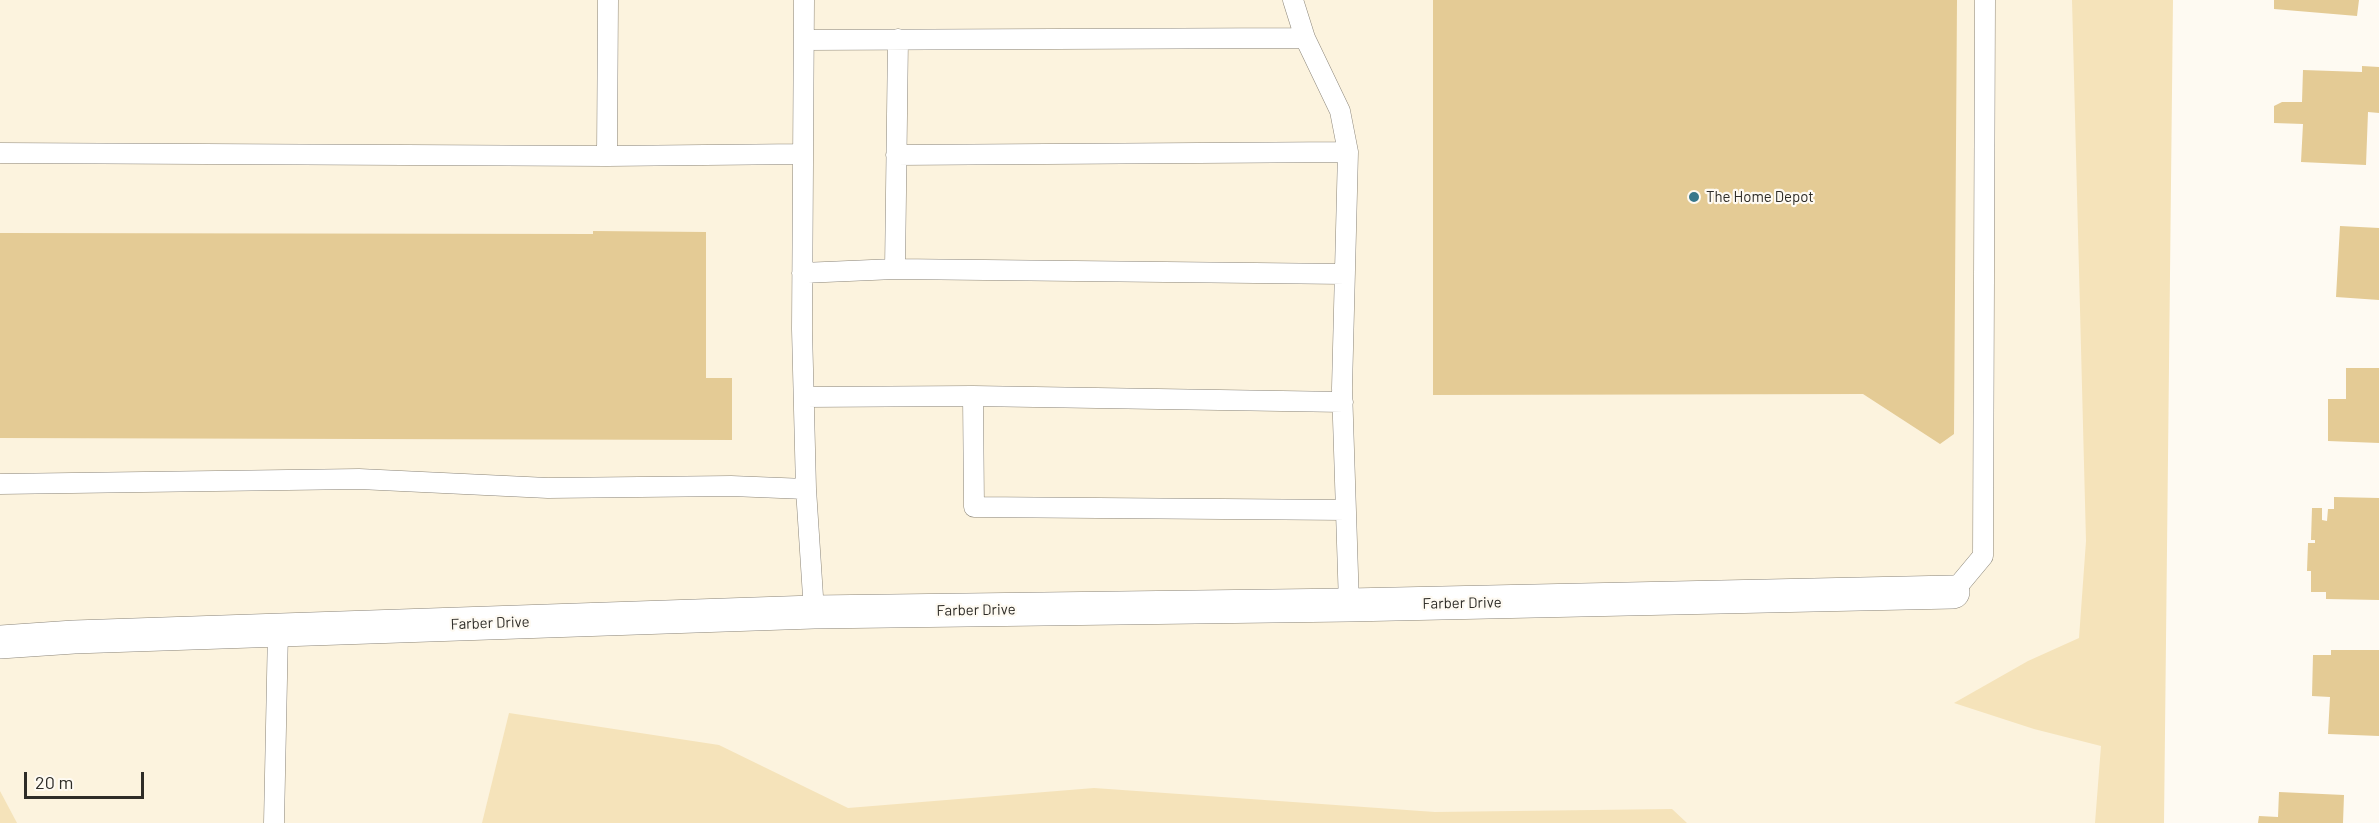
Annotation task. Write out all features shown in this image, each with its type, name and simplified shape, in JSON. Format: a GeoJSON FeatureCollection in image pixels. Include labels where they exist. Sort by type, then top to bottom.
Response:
{"type":"FeatureCollection","features":[{"type":"Feature","properties":{"kind":"street","name":"Farber Drive"},"geometry":{"type":"LineString","coordinates":[[0,642],[74,637],[814,612],[1349,605],[1953,592]]}},
{"type":"Feature","properties":{"kind":"lane"},"geometry":{"type":"LineString","coordinates":[[607,156],[608,0]]}},
{"type":"Feature","properties":{"kind":"lane"},"geometry":{"type":"LineString","coordinates":[[804,0],[802,273],[804,397],[806,489],[814,612]]}},
{"type":"Feature","properties":{"kind":"lane"},"geometry":{"type":"LineString","coordinates":[[1293,0],[1305,38],[1340,111],[1348,152],[1342,402],[1349,605]]}},
{"type":"Feature","properties":{"kind":"lane"},"geometry":{"type":"LineString","coordinates":[[1953,592],[1983,556],[1985,1]]}},
{"type":"Feature","properties":{"kind":"lane"},"geometry":{"type":"LineString","coordinates":[[804,40],[1305,38]]}},
{"type":"Feature","properties":{"kind":"lane"},"geometry":{"type":"LineString","coordinates":[[895,269],[898,39]]}},
{"type":"Feature","properties":{"kind":"lane"},"geometry":{"type":"LineString","coordinates":[[896,155],[1348,152]]}},
{"type":"Feature","properties":{"kind":"lane"},"geometry":{"type":"LineString","coordinates":[[0,153],[607,156],[803,154]]}},
{"type":"Feature","properties":{"kind":"lane"},"geometry":{"type":"LineString","coordinates":[[802,273],[895,269],[1345,274]]}},
{"type":"Feature","properties":{"kind":"lane"},"geometry":{"type":"LineString","coordinates":[[804,397],[973,396],[1342,402]]}},
{"type":"Feature","properties":{"kind":"lane"},"geometry":{"type":"LineString","coordinates":[[973,396],[974,507],[1346,510]]}},
{"type":"Feature","properties":{"kind":"lane"},"geometry":{"type":"LineString","coordinates":[[0,484],[359,479],[548,488],[731,486],[806,489]]}},
{"type":"Feature","properties":{"kind":"lane"},"geometry":{"type":"LineString","coordinates":[[274,823],[278,630]]}},
{"type":"Feature","properties":{"kind":"shaded area"},"geometry":{"type":"Polygon","coordinates":[[[0,0],[2097,0],[2116,823],[0,823],[0,0]]]}},
{"type":"Feature","properties":{"kind":"shaded area"},"geometry":{"type":"Polygon","coordinates":[[[2072,0],[2173,0],[2164,823],[2095,823],[2101,746],[2034,729],[1954,703],[2028,661],[2079,638],[2086,541],[2072,0]]]}},
{"type":"Feature","properties":{"kind":"shaded area"},"geometry":{"type":"Polygon","coordinates":[[[509,713],[719,745],[848,808],[1094,788],[1435,812],[1672,809],[1687,823],[482,823],[509,713]]]}},
{"type":"Feature","properties":{"kind":"shaded area"},"geometry":{"type":"Polygon","coordinates":[[[0,791],[17,823],[0,823],[0,791]]]}},
{"type":"Feature","properties":{"kind":"building","name":"The Home Depot"},"geometry":{"type":"Polygon","coordinates":[[[1433,0],[1957,0],[1954,434],[1940,444],[1863,394],[1433,395],[1433,0]]]}},
{"type":"Feature","properties":{"kind":"building"},"geometry":{"type":"Polygon","coordinates":[[[2274,0],[2359,0],[2357,16],[2274,9],[2274,0]]]}},
{"type":"Feature","properties":{"kind":"building"},"geometry":{"type":"Polygon","coordinates":[[[2362,66],[2379,67],[2379,113],[2368,112],[2366,165],[2301,162],[2303,124],[2274,123],[2274,106],[2282,102],[2302,102],[2303,70],[2362,72],[2362,66]]]}},
{"type":"Feature","properties":{"kind":"building"},"geometry":{"type":"Polygon","coordinates":[[[2340,226],[2379,228],[2379,300],[2336,297],[2340,226]]]}},
{"type":"Feature","properties":{"kind":"building"},"geometry":{"type":"Polygon","coordinates":[[[593,231],[706,232],[706,378],[732,378],[732,440],[0,438],[0,233],[593,234],[593,231]]]}},
{"type":"Feature","properties":{"kind":"building"},"geometry":{"type":"Polygon","coordinates":[[[2346,368],[2379,368],[2379,443],[2328,441],[2328,399],[2346,399],[2346,368]]]}},
{"type":"Feature","properties":{"kind":"building"},"geometry":{"type":"Polygon","coordinates":[[[2334,497],[2379,498],[2379,600],[2326,599],[2326,592],[2311,592],[2311,571],[2307,571],[2308,543],[2315,543],[2315,540],[2311,540],[2312,508],[2322,508],[2322,520],[2327,521],[2328,509],[2334,509],[2334,497]]]}},
{"type":"Feature","properties":{"kind":"building"},"geometry":{"type":"Polygon","coordinates":[[[2331,650],[2379,650],[2379,736],[2328,734],[2330,697],[2312,696],[2313,655],[2331,655],[2331,650]]]}},
{"type":"Feature","properties":{"kind":"building"},"geometry":{"type":"Polygon","coordinates":[[[2279,792],[2344,795],[2343,823],[2258,823],[2259,816],[2278,817],[2279,792]]]}},
{"type":"Feature","properties":{"kind":"place","name":"The Home Depot"},"geometry":{"type":"Point","coordinates":[1694,197]}}]}
